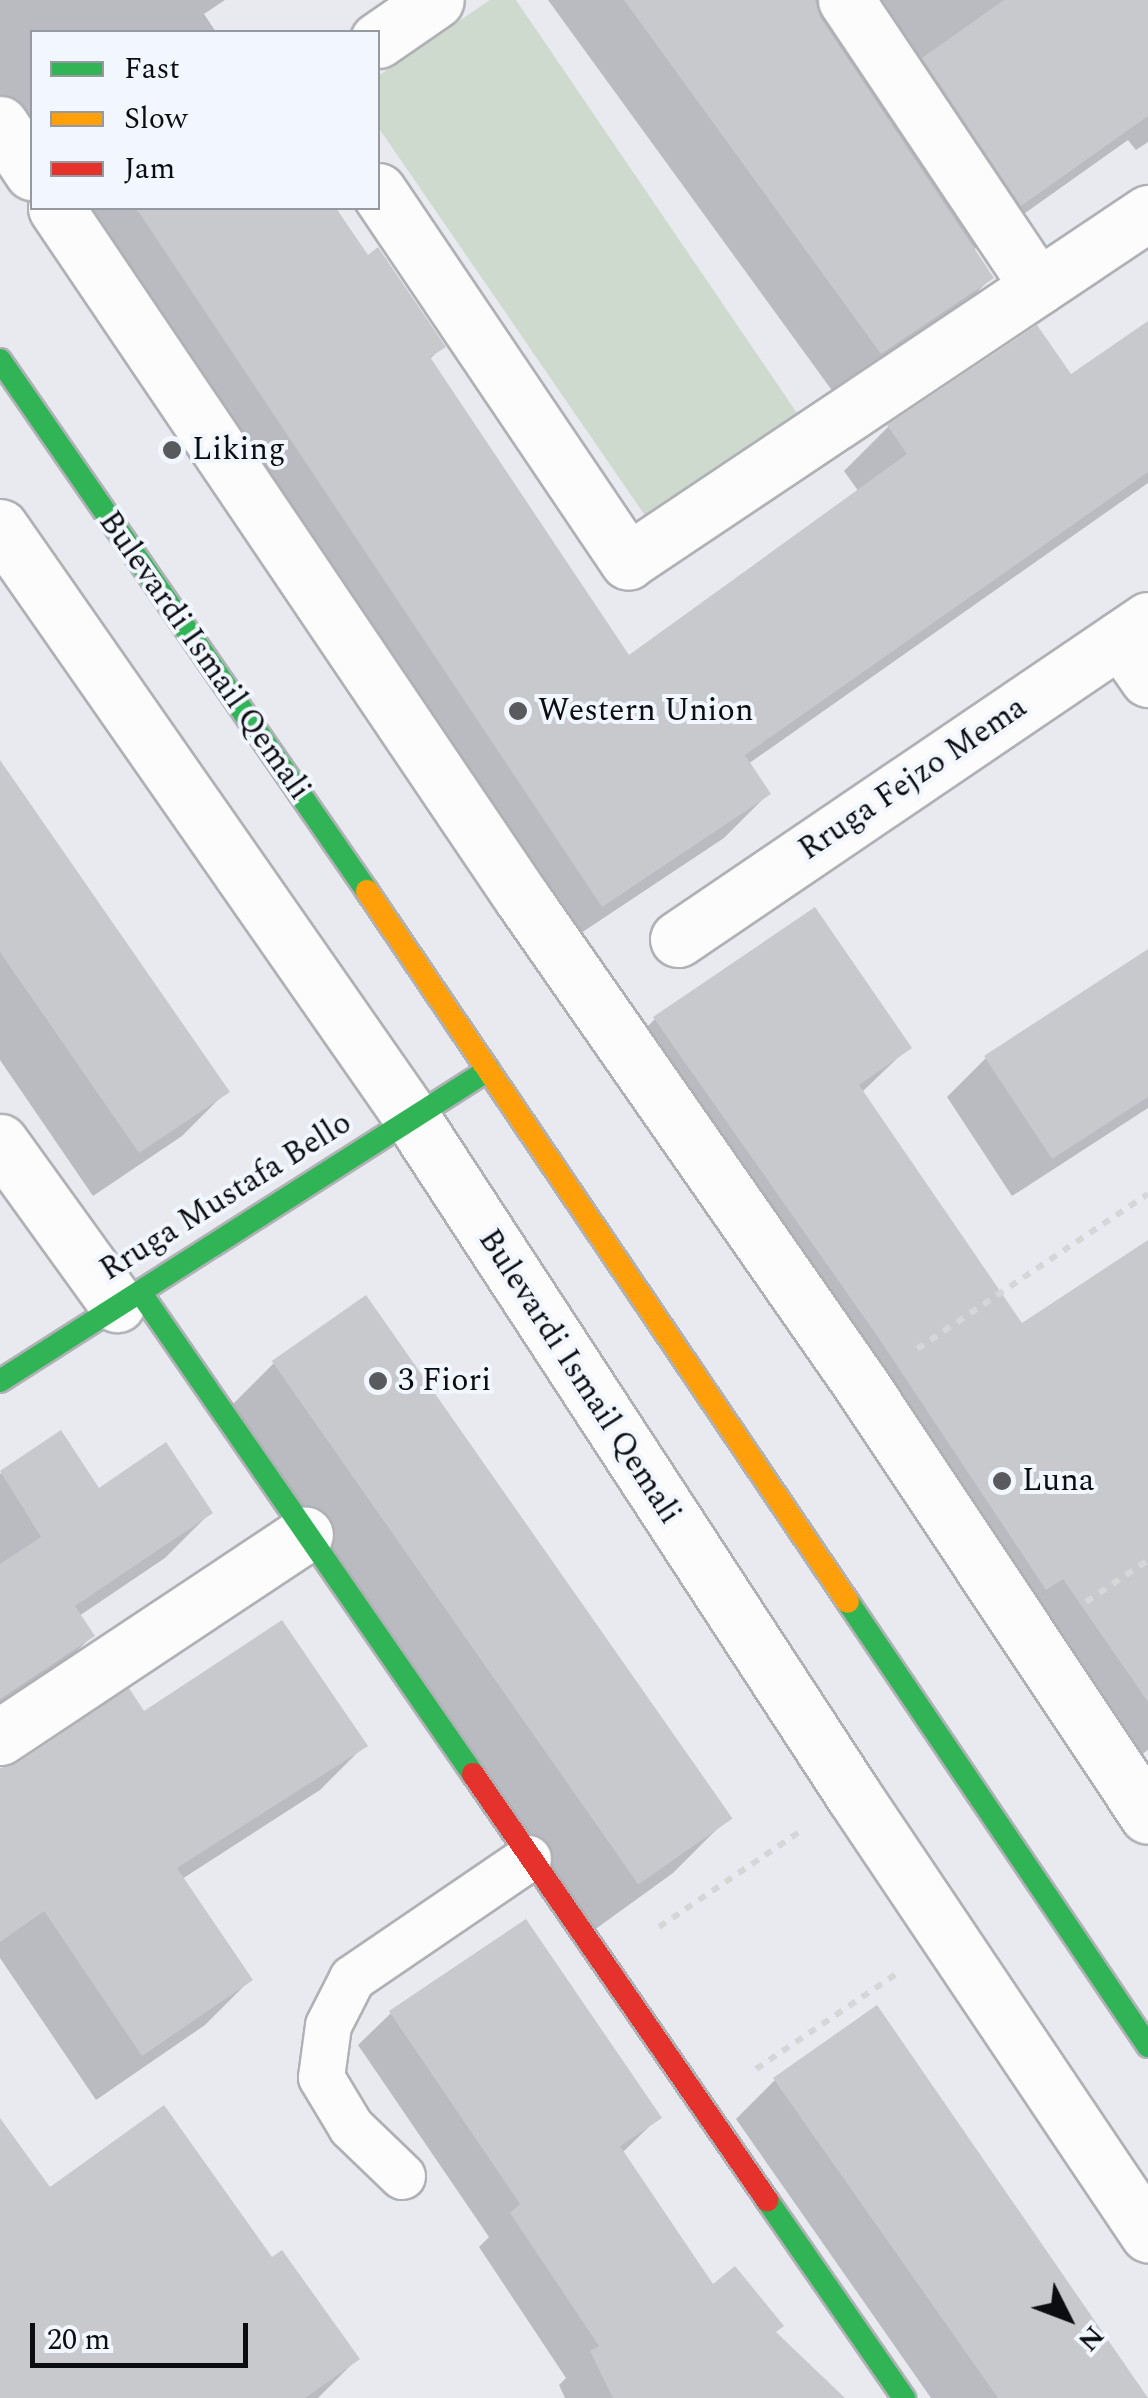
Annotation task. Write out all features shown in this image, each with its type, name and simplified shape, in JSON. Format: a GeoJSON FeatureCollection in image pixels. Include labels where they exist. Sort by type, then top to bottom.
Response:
{"type":"FeatureCollection","features":[{"type":"Feature","properties":{"kind":"main road","name":"Bulevardi Ismail Qemali"},"geometry":{"type":"LineString","coordinates":[[0,360],[488,1070],[1148,2046]]}},
{"type":"Feature","properties":{"kind":"main road","name":"Rruga Mustafa Bello"},"geometry":{"type":"LineString","coordinates":[[0,1381],[488,1070]]}},
{"type":"Feature","properties":{"kind":"main road"},"geometry":{"type":"LineString","coordinates":[[128,1298],[306,1534],[904,2398]]}},
{"type":"Feature","properties":{"kind":"street"},"geometry":{"type":"LineString","coordinates":[[380,39],[436,0]]}},
{"type":"Feature","properties":{"kind":"street"},"geometry":{"type":"LineString","coordinates":[[846,0],[1038,287]]}},
{"type":"Feature","properties":{"kind":"street"},"geometry":{"type":"LineString","coordinates":[[0,124],[30,169]]}},
{"type":"Feature","properties":{"kind":"street"},"geometry":{"type":"LineString","coordinates":[[380,193],[628,561],[1148,214]]}},
{"type":"Feature","properties":{"kind":"street"},"geometry":{"type":"LineString","coordinates":[[57,210],[522,898],[862,1386],[1148,1816]]}},
{"type":"Feature","properties":{"kind":"street","name":"Bulevardi Ismail Qemali"},"geometry":{"type":"LineString","coordinates":[[0,527],[412,1118],[854,1796],[1148,2234]]}},
{"type":"Feature","properties":{"kind":"street","name":"Rruga Fejzo Mema"},"geometry":{"type":"LineString","coordinates":[[678,939],[1139,646]]}},
{"type":"Feature","properties":{"kind":"street"},"geometry":{"type":"LineString","coordinates":[[0,1142],[128,1298]]}},
{"type":"Feature","properties":{"kind":"street"},"geometry":{"type":"LineString","coordinates":[[0,1737],[306,1534]]}},
{"type":"Feature","properties":{"kind":"lane"},"geometry":{"type":"LineString","coordinates":[[402,2176],[352,2127],[321,2078],[328,2025],[352,1978],[528,1858]]}},
{"type":"Feature","properties":{"kind":"path"},"geometry":{"type":"LineString","coordinates":[[862,1386],[1148,1194]]}},
{"type":"Feature","properties":{"kind":"path"},"geometry":{"type":"LineString","coordinates":[[603,1964],[854,1796]]}},
{"type":"Feature","properties":{"kind":"shaded area"},"geometry":{"type":"Polygon","coordinates":[[[490,0],[516,0],[799,416],[646,517],[380,130],[380,75],[490,0]]]}},
{"type":"Feature","properties":{"kind":"building"},"geometry":{"type":"Polygon","coordinates":[[[624,0],[815,0],[820,17],[994,278],[881,354],[624,0]]]}},
{"type":"Feature","properties":{"kind":"building"},"geometry":{"type":"Polygon","coordinates":[[[1004,0],[1148,0],[1148,116],[1021,206],[922,58],[1004,0]]]}},
{"type":"Feature","properties":{"kind":"building"},"geometry":{"type":"Polygon","coordinates":[[[137,210],[337,210],[368,255],[378,247],[446,347],[430,357],[629,655],[907,454],[887,425],[1037,325],[1071,374],[1148,321],[1148,472],[745,755],[771,794],[602,907],[137,210]]]}},
{"type":"Feature","properties":{"kind":"building"},"geometry":{"type":"Polygon","coordinates":[[[0,760],[230,1092],[139,1153],[0,952],[0,760]]]}},
{"type":"Feature","properties":{"kind":"building"},"geometry":{"type":"Polygon","coordinates":[[[815,907],[912,1048],[859,1085],[1022,1323],[1148,1240],[1148,1702],[1063,1579],[1046,1590],[880,1340],[653,1017],[815,907]]]}},
{"type":"Feature","properties":{"kind":"building"},"geometry":{"type":"Polygon","coordinates":[[[1148,949],[1148,1097],[1052,1159],[984,1056],[1148,949]]]}},
{"type":"Feature","properties":{"kind":"building"},"geometry":{"type":"Polygon","coordinates":[[[366,1295],[733,1818],[638,1884],[272,1361],[366,1295]]]}},
{"type":"Feature","properties":{"kind":"building"},"geometry":{"type":"Polygon","coordinates":[[[61,1430],[99,1488],[166,1442],[213,1513],[75,1606],[95,1636],[0,1699],[0,1564],[41,1537],[0,1471],[61,1430]]]}},
{"type":"Feature","properties":{"kind":"building"},"geometry":{"type":"Polygon","coordinates":[[[282,1620],[368,1746],[177,1868],[253,1980],[142,2056],[44,1911],[0,1942],[0,1768],[17,1763],[129,1688],[144,1711],[282,1620]]]}},
{"type":"Feature","properties":{"kind":"building"},"geometry":{"type":"Polygon","coordinates":[[[526,1919],[662,2118],[620,2146],[713,2284],[735,2266],[784,2326],[776,2332],[845,2398],[613,2398],[590,2351],[599,2346],[510,2213],[520,2204],[389,2011],[526,1919]]]}},
{"type":"Feature","properties":{"kind":"building"},"geometry":{"type":"Polygon","coordinates":[[[877,2005],[1148,2398],[998,2398],[773,2078],[877,2005]]]}},
{"type":"Feature","properties":{"kind":"building"},"geometry":{"type":"Polygon","coordinates":[[[164,2105],[272,2257],[282,2250],[360,2359],[305,2398],[0,2398],[0,2118],[50,2187],[164,2105]]]}},
{"type":"Feature","properties":{"kind":"traffic: fast"},"geometry":{"type":"LineString","coordinates":[[0,360],[367,891]]}},
{"type":"Feature","properties":{"kind":"traffic: fast"},"geometry":{"type":"LineString","coordinates":[[0,1381],[488,1070]]}},
{"type":"Feature","properties":{"kind":"traffic: fast"},"geometry":{"type":"LineString","coordinates":[[140,1292],[473,1774]]}},
{"type":"Feature","properties":{"kind":"traffic: fast"},"geometry":{"type":"LineString","coordinates":[[848,1602],[1148,2046]]}},
{"type":"Feature","properties":{"kind":"traffic: fast"},"geometry":{"type":"LineString","coordinates":[[767,2200],[904,2398]]}},
{"type":"Feature","properties":{"kind":"traffic: slow"},"geometry":{"type":"LineString","coordinates":[[367,891],[848,1602]]}},
{"type":"Feature","properties":{"kind":"traffic: jam"},"geometry":{"type":"LineString","coordinates":[[473,1774],[767,2200]]}},
{"type":"Feature","properties":{"kind":"place","name":"Liking"},"geometry":{"type":"Point","coordinates":[172,450]}},
{"type":"Feature","properties":{"kind":"place","name":"Western Union"},"geometry":{"type":"Point","coordinates":[518,711]}},
{"type":"Feature","properties":{"kind":"place","name":"3 Fiori"},"geometry":{"type":"Point","coordinates":[378,1381]}},
{"type":"Feature","properties":{"kind":"place","name":"Luna"},"geometry":{"type":"Point","coordinates":[1002,1481]}}]}
